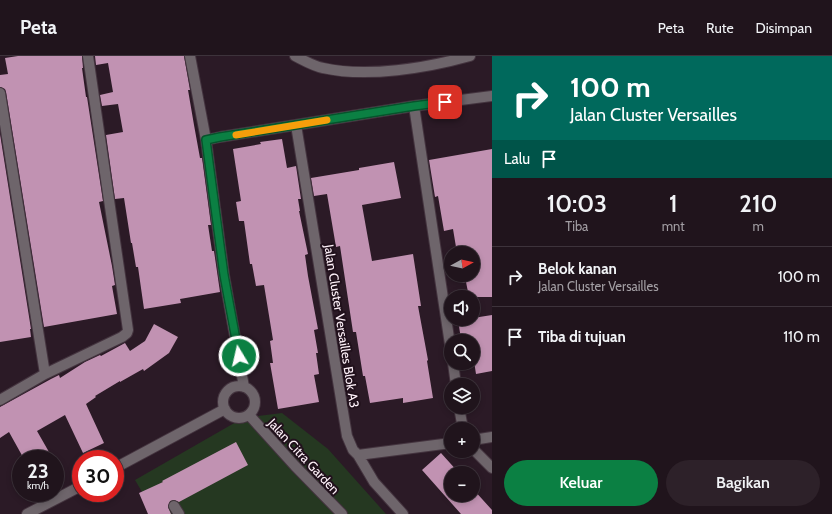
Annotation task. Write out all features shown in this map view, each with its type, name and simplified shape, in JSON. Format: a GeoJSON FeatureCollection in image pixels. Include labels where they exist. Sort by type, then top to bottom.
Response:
{"type":"FeatureCollection","features":[{"type":"Feature","properties":{"kind":"street"},"geometry":{"type":"LineString","coordinates":[[0,400],[45,374],[122,337],[128,330],[88,56]]}},
{"type":"Feature","properties":{"kind":"street"},"geometry":{"type":"LineString","coordinates":[[190,56],[206,140],[224,275],[244,387]]}},
{"type":"Feature","properties":{"kind":"street"},"geometry":{"type":"LineString","coordinates":[[295,56],[322,68],[361,73],[446,63],[470,56]]}},
{"type":"Feature","properties":{"kind":"street"},"geometry":{"type":"LineString","coordinates":[[0,93],[45,374]]}},
{"type":"Feature","properties":{"kind":"street"},"geometry":{"type":"LineString","coordinates":[[206,140],[414,106],[492,96]]}},
{"type":"Feature","properties":{"kind":"street"},"geometry":{"type":"LineString","coordinates":[[414,106],[448,334]]}},
{"type":"Feature","properties":{"kind":"street","name":"Jalan Cluster Versailles Blok A3"},"geometry":{"type":"LineString","coordinates":[[296,125],[344,418],[350,444],[374,482],[402,514]]}},
{"type":"Feature","properties":{"kind":"street"},"geometry":{"type":"LineString","coordinates":[[238,386],[244,387],[249,389],[253,394],[255,405],[249,415],[243,418],[236,418],[230,415],[225,409],[224,397],[232,388],[238,386]]}},
{"type":"Feature","properties":{"kind":"street"},"geometry":{"type":"LineString","coordinates":[[124,463],[225,409]]}},
{"type":"Feature","properties":{"kind":"street","name":"Jalan Citra Garden"},"geometry":{"type":"LineString","coordinates":[[249,415],[294,466],[342,514]]}},
{"type":"Feature","properties":{"kind":"street"},"geometry":{"type":"LineString","coordinates":[[480,439],[492,437]]}},
{"type":"Feature","properties":{"kind":"street"},"geometry":{"type":"LineString","coordinates":[[358,455],[444,444]]}},
{"type":"Feature","properties":{"kind":"street"},"geometry":{"type":"LineString","coordinates":[[480,456],[492,468]]}},
{"type":"Feature","properties":{"kind":"street"},"geometry":{"type":"LineString","coordinates":[[27,514],[72,491]]}},
{"type":"Feature","properties":{"kind":"green space"},"geometry":{"type":"Polygon","coordinates":[[[282,413],[328,449],[386,514],[155,514],[135,480],[243,418],[282,413]]]}},
{"type":"Feature","properties":{"kind":"building"},"geometry":{"type":"Polygon","coordinates":[[[18,56],[82,56],[86,97],[103,201],[99,202],[112,266],[115,285],[112,286],[117,314],[44,327],[6,92],[5,89],[0,87],[0,75],[8,74],[5,58],[18,56]]]}},
{"type":"Feature","properties":{"kind":"building"},"geometry":{"type":"Polygon","coordinates":[[[95,56],[184,56],[194,125],[200,158],[202,158],[211,225],[208,225],[212,251],[214,251],[220,292],[180,299],[181,303],[144,309],[138,267],[136,267],[131,243],[124,198],[115,199],[106,135],[123,132],[118,104],[102,106],[100,95],[113,92],[108,63],[96,65],[95,56]]]}},
{"type":"Feature","properties":{"kind":"building"},"geometry":{"type":"Polygon","coordinates":[[[0,134],[31,329],[31,337],[0,342],[0,134]]]}},
{"type":"Feature","properties":{"kind":"building"},"geometry":{"type":"Polygon","coordinates":[[[282,139],[287,168],[296,166],[301,199],[298,199],[299,211],[308,254],[305,255],[318,329],[314,330],[318,353],[316,353],[319,374],[314,375],[319,402],[278,409],[270,363],[273,363],[270,341],[273,340],[264,285],[256,286],[252,264],[250,264],[244,221],[239,221],[236,202],[241,201],[233,149],[261,144],[260,142],[282,139]]]}},
{"type":"Feature","properties":{"kind":"building"},"geometry":{"type":"Polygon","coordinates":[[[492,149],[492,297],[480,297],[480,290],[468,290],[466,282],[480,282],[480,246],[456,246],[453,229],[444,231],[438,196],[435,197],[429,160],[492,149]]]}},
{"type":"Feature","properties":{"kind":"building"},"geometry":{"type":"Polygon","coordinates":[[[394,162],[401,198],[362,205],[372,261],[413,254],[421,306],[418,306],[433,398],[403,403],[403,398],[370,403],[365,376],[363,376],[356,332],[353,332],[340,246],[336,247],[327,194],[314,196],[311,178],[359,170],[359,168],[394,162]]]}},
{"type":"Feature","properties":{"kind":"building"},"geometry":{"type":"Polygon","coordinates":[[[492,315],[492,371],[476,374],[475,370],[480,370],[480,334],[460,334],[459,326],[480,326],[480,317],[492,315]]]}},
{"type":"Feature","properties":{"kind":"building"},"geometry":{"type":"Polygon","coordinates":[[[154,324],[178,337],[169,353],[144,371],[143,369],[120,381],[95,396],[96,397],[86,404],[104,443],[89,450],[82,450],[65,415],[37,431],[48,450],[19,450],[9,432],[0,438],[0,407],[51,379],[59,375],[60,378],[85,362],[100,355],[101,356],[125,343],[130,351],[145,341],[154,324]]]}},
{"type":"Feature","properties":{"kind":"building"},"geometry":{"type":"Polygon","coordinates":[[[236,442],[248,465],[179,502],[174,500],[170,501],[168,507],[171,514],[148,514],[139,493],[163,482],[162,481],[236,442]]]}},
{"type":"Feature","properties":{"kind":"building"},"geometry":{"type":"Polygon","coordinates":[[[441,453],[453,466],[444,466],[444,495],[422,470],[441,453]]]}},
{"type":"Feature","properties":{"kind":"building"},"geometry":{"type":"Polygon","coordinates":[[[480,497],[492,510],[492,514],[461,514],[450,502],[480,502],[480,497]]]}},
{"type":"Feature","properties":{"kind":"slow traffic"},"geometry":{"type":"LineString","coordinates":[[236,135],[327,120]]}},
{"type":"Feature","properties":{"kind":"route"},"geometry":{"type":"LineString","coordinates":[[239,356],[224,275],[206,140],[445,102]]}}]}
